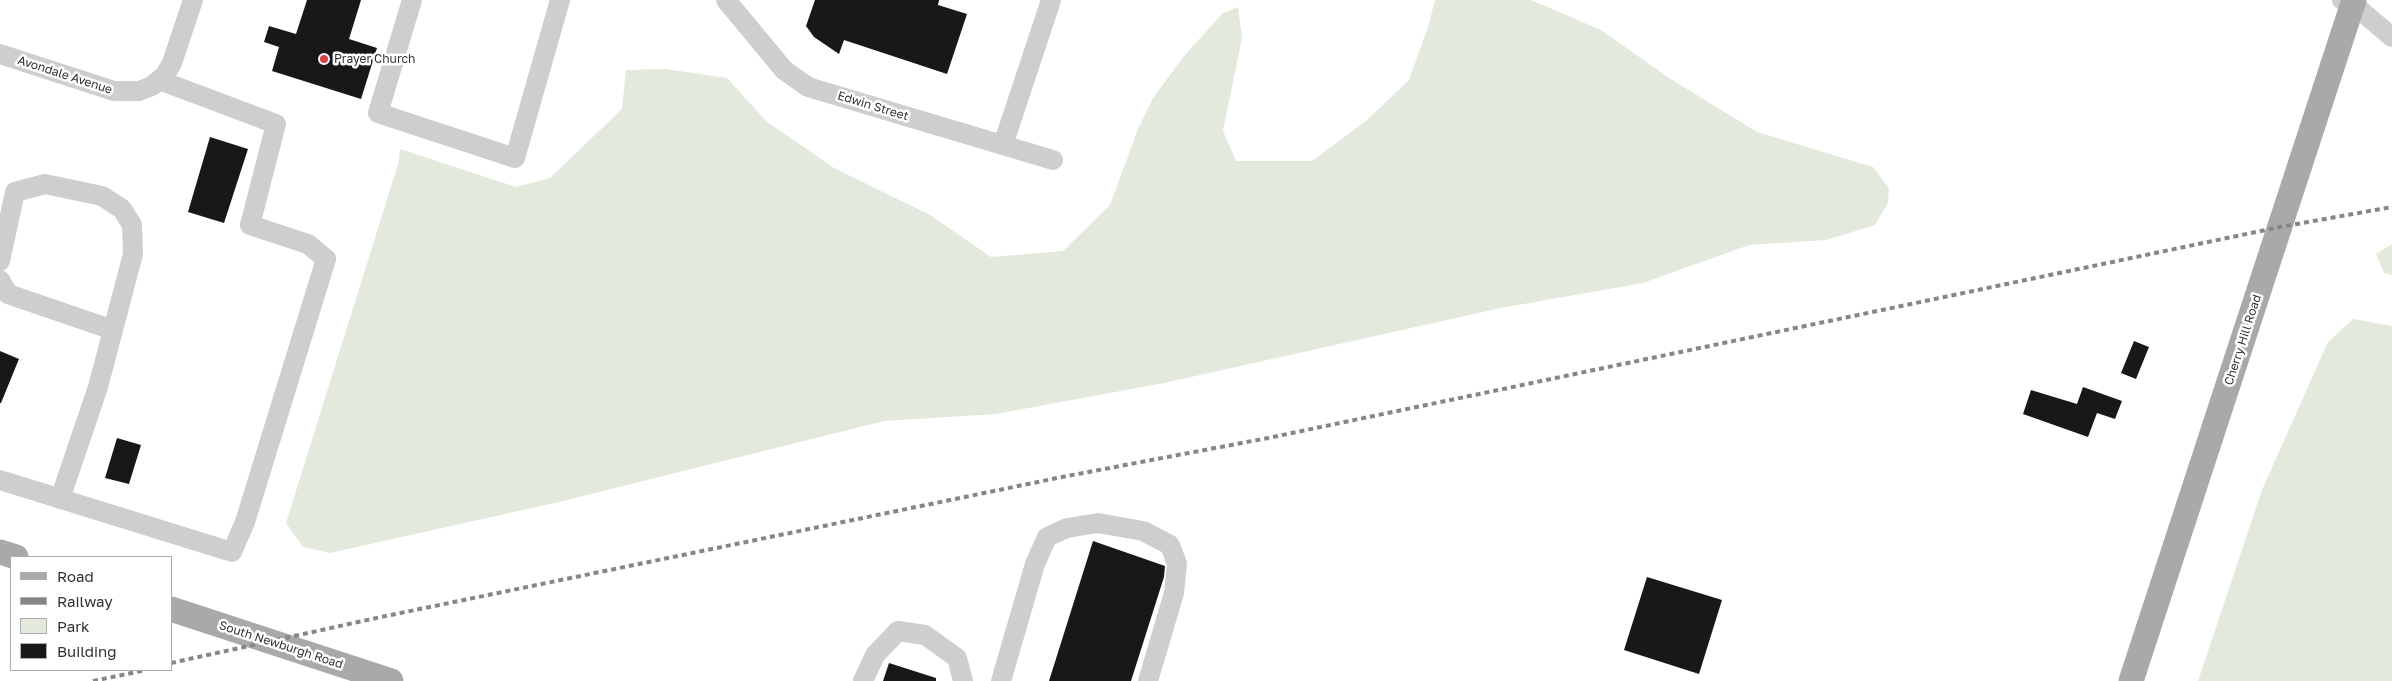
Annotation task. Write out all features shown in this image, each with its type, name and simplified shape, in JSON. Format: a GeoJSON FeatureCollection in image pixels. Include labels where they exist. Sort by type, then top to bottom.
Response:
{"type":"FeatureCollection","features":[{"type":"Feature","properties":{"kind":"main road","name":"Cherry Hill Road"},"geometry":{"type":"LineString","coordinates":[[2132,681],[2350,1]]}},
{"type":"Feature","properties":{"kind":"main road"},"geometry":{"type":"LineString","coordinates":[[0,552],[13,556]]}},
{"type":"Feature","properties":{"kind":"main road","name":"South Newburgh Road"},"geometry":{"type":"LineString","coordinates":[[172,609],[391,681]]}},
{"type":"Feature","properties":{"kind":"street","name":"Avondale Avenue"},"geometry":{"type":"LineString","coordinates":[[0,54],[114,92],[139,91],[152,86],[172,63],[193,0]]}},
{"type":"Feature","properties":{"kind":"street"},"geometry":{"type":"LineString","coordinates":[[412,0],[378,113],[515,158],[560,0]]}},
{"type":"Feature","properties":{"kind":"street","name":"Edwin Street"},"geometry":{"type":"LineString","coordinates":[[726,0],[784,70],[808,87],[1053,160]]}},
{"type":"Feature","properties":{"kind":"street"},"geometry":{"type":"LineString","coordinates":[[1003,145],[1051,0]]}},
{"type":"Feature","properties":{"kind":"street"},"geometry":{"type":"LineString","coordinates":[[2350,1],[2392,37]]}},
{"type":"Feature","properties":{"kind":"street"},"geometry":{"type":"LineString","coordinates":[[0,480],[232,552],[246,522],[326,259],[308,244],[250,225],[276,124],[159,80]]}},
{"type":"Feature","properties":{"kind":"street"},"geometry":{"type":"LineString","coordinates":[[0,261],[15,192],[45,184],[102,196],[122,209],[132,225],[133,254],[98,387],[60,499]]}},
{"type":"Feature","properties":{"kind":"street"},"geometry":{"type":"LineString","coordinates":[[0,280],[8,294],[113,330]]}},
{"type":"Feature","properties":{"kind":"street"},"geometry":{"type":"LineString","coordinates":[[1001,681],[1035,564],[1047,538],[1067,528],[1098,523],[1143,531],[1163,541],[1170,545],[1177,564],[1174,593],[1148,681]]}},
{"type":"Feature","properties":{"kind":"street"},"geometry":{"type":"LineString","coordinates":[[863,681],[875,654],[898,631],[925,635],[957,658],[963,681]]}},
{"type":"Feature","properties":{"kind":"green space"},"geometry":{"type":"Polygon","coordinates":[[[1435,0],[1531,0],[1601,30],[1669,78],[1757,132],[1873,167],[1889,188],[1888,203],[1875,225],[1826,240],[1749,245],[1643,283],[1501,308],[1164,383],[996,414],[884,421],[559,502],[330,553],[303,547],[286,523],[399,161],[400,149],[516,187],[550,178],[622,109],[626,70],[666,69],[727,78],[766,121],[834,168],[930,215],[991,257],[1063,251],[1110,205],[1138,129],[1153,98],[1184,56],[1222,14],[1238,7],[1242,38],[1223,131],[1236,161],[1312,161],[1366,121],[1409,80],[1428,27],[1435,0]]]}},
{"type":"Feature","properties":{"kind":"green space"},"geometry":{"type":"Polygon","coordinates":[[[2392,244],[2392,275],[2384,273],[2376,254],[2392,244]]]}},
{"type":"Feature","properties":{"kind":"green space"},"geometry":{"type":"Polygon","coordinates":[[[2353,319],[2392,326],[2392,681],[2198,681],[2262,490],[2328,342],[2353,319]]]}},
{"type":"Feature","properties":{"kind":"building","name":"Prayer Church"},"geometry":{"type":"Polygon","coordinates":[[[307,0],[361,0],[349,39],[377,48],[361,99],[272,71],[279,47],[264,42],[269,26],[296,34],[307,0]]]}},
{"type":"Feature","properties":{"kind":"building"},"geometry":{"type":"Polygon","coordinates":[[[815,0],[939,0],[938,5],[967,14],[947,74],[844,40],[839,54],[814,37],[806,26],[815,0]]]}},
{"type":"Feature","properties":{"kind":"building"},"geometry":{"type":"Polygon","coordinates":[[[210,137],[248,149],[224,223],[188,212],[210,137]]]}},
{"type":"Feature","properties":{"kind":"building"},"geometry":{"type":"Polygon","coordinates":[[[2134,341],[2149,347],[2136,379],[2121,373],[2134,341]]]}},
{"type":"Feature","properties":{"kind":"building"},"geometry":{"type":"Polygon","coordinates":[[[0,351],[19,359],[1,403],[0,403],[0,351]]]}},
{"type":"Feature","properties":{"kind":"building"},"geometry":{"type":"Polygon","coordinates":[[[2083,387],[2122,401],[2115,419],[2097,413],[2088,437],[2023,414],[2031,390],[2077,404],[2083,387]]]}},
{"type":"Feature","properties":{"kind":"building"},"geometry":{"type":"Polygon","coordinates":[[[117,438],[141,445],[129,484],[105,478],[117,438]]]}},
{"type":"Feature","properties":{"kind":"building"},"geometry":{"type":"Polygon","coordinates":[[[1093,541],[1165,566],[1164,577],[1131,681],[1049,681],[1093,541]]]}},
{"type":"Feature","properties":{"kind":"building"},"geometry":{"type":"Polygon","coordinates":[[[1647,577],[1722,600],[1699,674],[1624,650],[1647,577]]]}},
{"type":"Feature","properties":{"kind":"building"},"geometry":{"type":"Polygon","coordinates":[[[889,663],[936,678],[936,681],[883,681],[889,663]]]}},
{"type":"Feature","properties":{"kind":"railway"},"geometry":{"type":"LineString","coordinates":[[172,663],[381,617],[1062,477],[1268,438],[2280,227],[2392,207]]}},
{"type":"Feature","properties":{"kind":"railway"},"geometry":{"type":"LineString","coordinates":[[93,681],[141,671]]}},
{"type":"Feature","properties":{"kind":"place","name":"Prayer Church"},"geometry":{"type":"Point","coordinates":[324,59]}}]}
